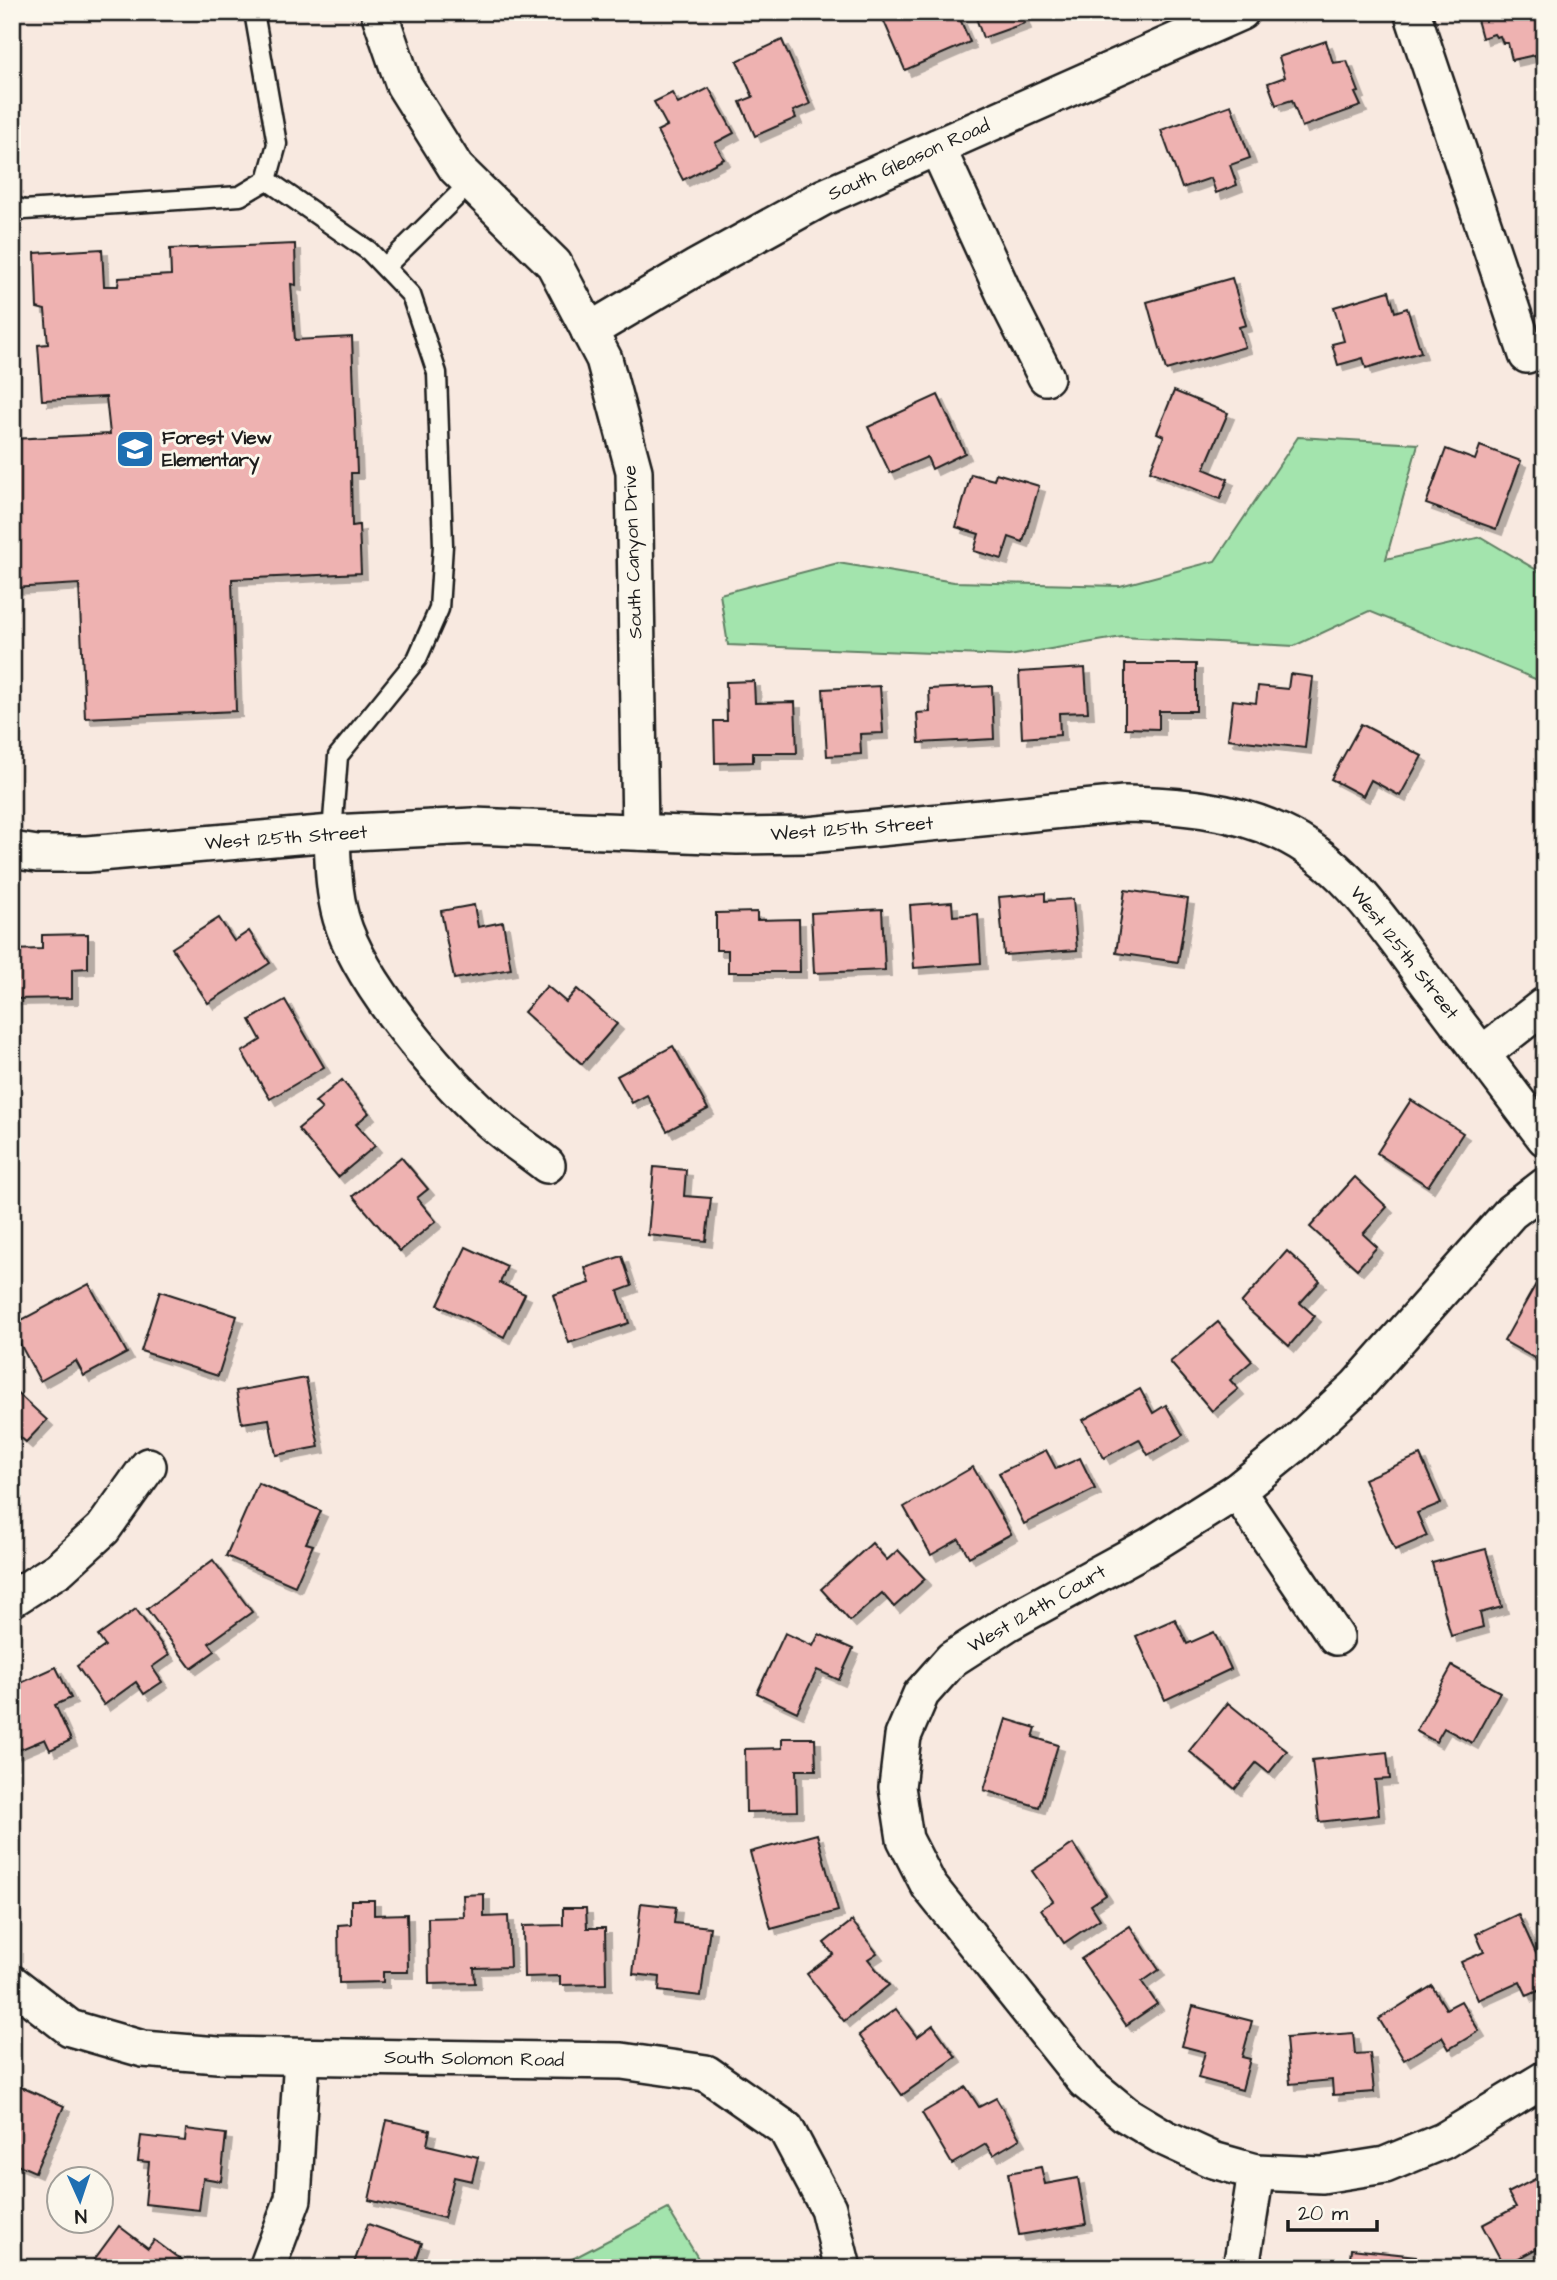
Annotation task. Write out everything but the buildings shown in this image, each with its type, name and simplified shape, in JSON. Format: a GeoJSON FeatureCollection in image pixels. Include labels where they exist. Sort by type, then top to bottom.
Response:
{"type":"FeatureCollection","features":[{"type":"Feature","properties":{"kind":"street","name":"South Canyon Drive"},"geometry":{"type":"LineString","coordinates":[[379,12],[404,85],[456,168],[554,264],[604,359],[634,471],[640,832]]}},
{"type":"Feature","properties":{"kind":"street","name":"South Gleason Road"},"geometry":{"type":"LineString","coordinates":[[589,331],[824,197],[1241,12]]}},
{"type":"Feature","properties":{"kind":"street"},"geometry":{"type":"LineString","coordinates":[[1412,12],[1527,355]]}},
{"type":"Feature","properties":{"kind":"street"},"geometry":{"type":"LineString","coordinates":[[937,147],[1046,377]]}},
{"type":"Feature","properties":{"kind":"street","name":"West 125th Street"},"geometry":{"type":"LineString","coordinates":[[12,850],[37,854],[87,854],[332,833],[472,827],[737,836],[808,835],[1124,804],[1176,805],[1225,813],[1280,832],[1325,859],[1365,899],[1545,1138]]}},
{"type":"Feature","properties":{"kind":"street"},"geometry":{"type":"LineString","coordinates":[[332,833],[334,880],[341,918],[359,960],[388,1005],[438,1066],[488,1120],[547,1165]]}},
{"type":"Feature","properties":{"kind":"street"},"geometry":{"type":"LineString","coordinates":[[1482,1054],[1545,1005]]}},
{"type":"Feature","properties":{"kind":"street","name":"West 124th Court"},"geometry":{"type":"LineString","coordinates":[[1545,1186],[1511,1212],[1357,1387],[1295,1444],[1237,1491],[1151,1545],[1007,1623],[952,1659],[921,1694],[904,1736],[897,1787],[905,1839],[929,1886],[1085,2081],[1125,2114],[1165,2138],[1213,2160],[1256,2172],[1321,2175],[1385,2165],[1443,2141],[1545,2079]]}},
{"type":"Feature","properties":{"kind":"street"},"geometry":{"type":"LineString","coordinates":[[12,1600],[59,1569],[103,1528],[148,1466]]}},
{"type":"Feature","properties":{"kind":"street"},"geometry":{"type":"LineString","coordinates":[[1237,1491],[1336,1637]]}},
{"type":"Feature","properties":{"kind":"street","name":"South Solomon Road"},"geometry":{"type":"LineString","coordinates":[[12,1983],[70,2028],[143,2049],[218,2056],[622,2061],[706,2073],[786,2129],[828,2208],[843,2268]]}},
{"type":"Feature","properties":{"kind":"street"},"geometry":{"type":"LineString","coordinates":[[267,2268],[293,2199],[302,2057]]}},
{"type":"Feature","properties":{"kind":"street"},"geometry":{"type":"LineString","coordinates":[[1241,2268],[1256,2172]]}},
{"type":"Feature","properties":{"kind":"lane"},"geometry":{"type":"LineString","coordinates":[[12,206],[24,210],[240,196],[267,180],[277,144],[254,12]]}},
{"type":"Feature","properties":{"kind":"lane"},"geometry":{"type":"LineString","coordinates":[[267,180],[369,251],[411,295],[438,373],[443,545],[439,609],[416,659],[338,756],[332,833]]}},
{"type":"Feature","properties":{"kind":"lane"},"geometry":{"type":"LineString","coordinates":[[385,267],[471,182]]}},
{"type":"Feature","properties":{"kind":"green space"},"geometry":{"type":"Polygon","coordinates":[[[1298,437],[1418,444],[1386,559],[1481,537],[1545,575],[1545,683],[1369,611],[1294,646],[1122,637],[1009,656],[728,645],[720,594],[838,563],[954,582],[1120,586],[1215,561],[1298,437]]]}},
{"type":"Feature","properties":{"kind":"green space"},"geometry":{"type":"Polygon","coordinates":[[[668,2209],[704,2268],[555,2268],[668,2209]]]}},
{"type":"Feature","properties":{"kind":"place","name":"Forest View Elementary"},"geometry":{"type":"Point","coordinates":[135,449]}}]}
